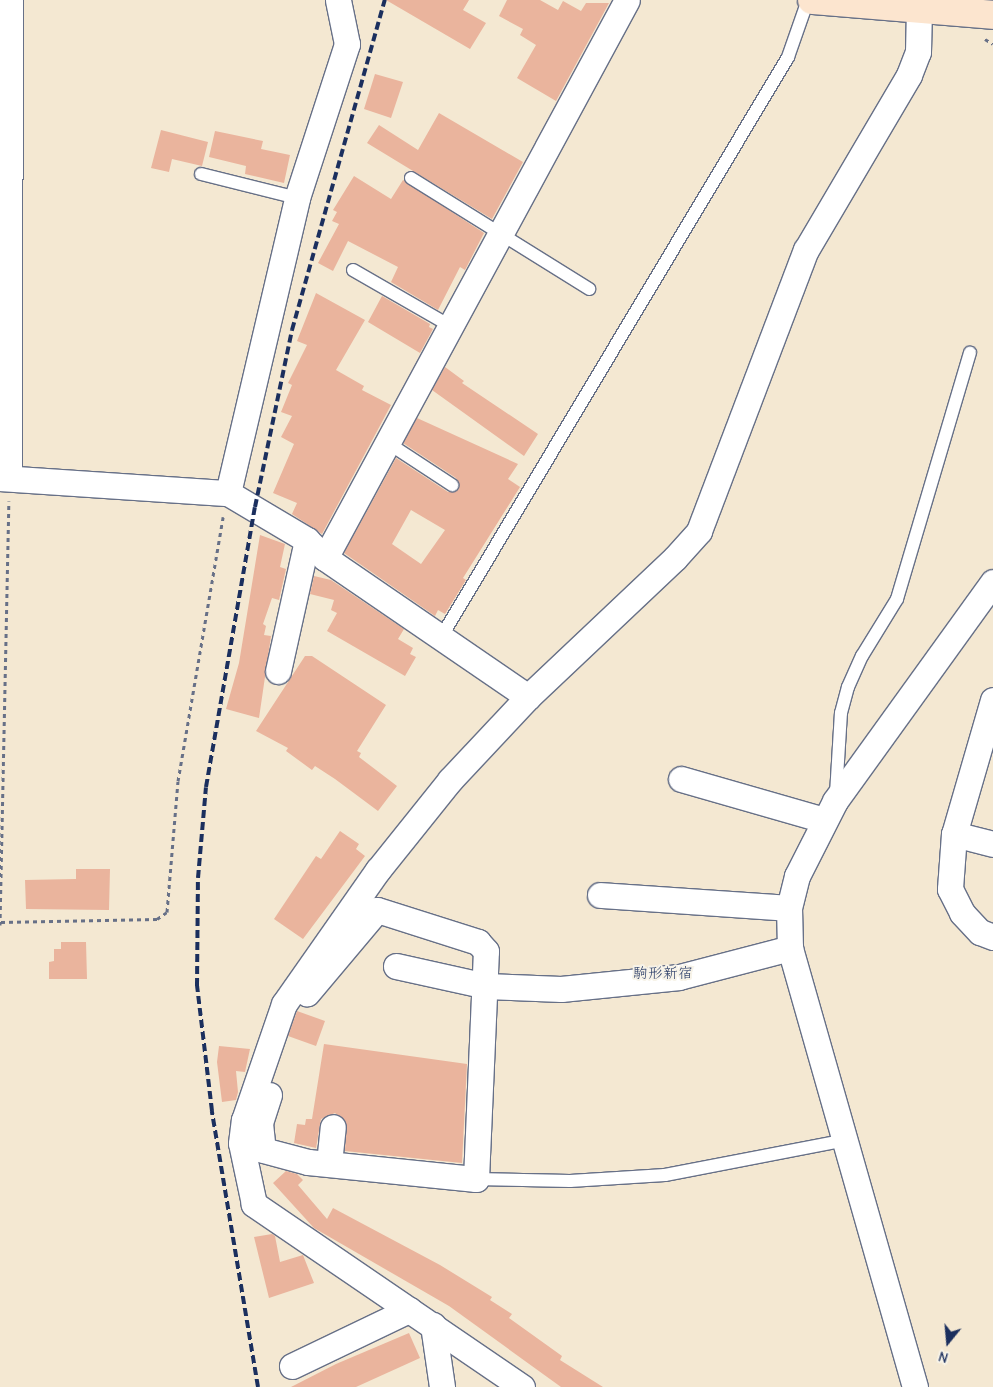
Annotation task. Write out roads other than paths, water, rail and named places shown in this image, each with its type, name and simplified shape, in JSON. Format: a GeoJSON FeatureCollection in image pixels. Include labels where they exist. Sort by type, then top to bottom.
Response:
{"type":"FeatureCollection","features":[{"type":"Feature","properties":{"kind":"main road"},"geometry":{"type":"LineString","coordinates":[[812,0],[937,6],[993,15]]}},
{"type":"Feature","properties":{"kind":"street"},"geometry":{"type":"LineString","coordinates":[[10,0],[4,478],[228,493],[307,540],[325,558],[440,639],[528,697]]}},
{"type":"Feature","properties":{"kind":"street"},"geometry":{"type":"LineString","coordinates":[[228,493],[298,198],[347,44],[338,0]]}},
{"type":"Feature","properties":{"kind":"street"},"geometry":{"type":"LineString","coordinates":[[325,558],[503,234],[627,0]]}},
{"type":"Feature","properties":{"kind":"street"},"geometry":{"type":"LineString","coordinates":[[522,1387],[254,1204],[241,1143],[244,1120],[284,1004],[378,870],[450,780],[528,697],[675,558],[699,531],[806,250],[909,75],[937,6]]}},
{"type":"Feature","properties":{"kind":"street"},"geometry":{"type":"LineString","coordinates":[[278,671],[307,540]]}},
{"type":"Feature","properties":{"kind":"street"},"geometry":{"type":"LineString","coordinates":[[915,1387],[790,948],[789,908],[797,876],[830,811],[993,582]]}},
{"type":"Feature","properties":{"kind":"street"},"geometry":{"type":"LineString","coordinates":[[993,700],[954,834],[950,889],[962,913],[980,932],[993,938]]}},
{"type":"Feature","properties":{"kind":"street"},"geometry":{"type":"LineString","coordinates":[[680,779],[830,811]]}},
{"type":"Feature","properties":{"kind":"street"},"geometry":{"type":"LineString","coordinates":[[954,834],[993,844]]}},
{"type":"Feature","properties":{"kind":"street"},"geometry":{"type":"LineString","coordinates":[[600,895],[789,908]]}},
{"type":"Feature","properties":{"kind":"street"},"geometry":{"type":"LineString","coordinates":[[273,1038],[284,1048],[260,1123],[263,1150],[308,1162],[476,1179],[486,986],[486,951],[478,942],[377,910],[310,992],[284,1004]]}},
{"type":"Feature","properties":{"kind":"street"},"geometry":{"type":"LineString","coordinates":[[396,966],[486,986],[561,988],[679,977],[790,948]]}},
{"type":"Feature","properties":{"kind":"street"},"geometry":{"type":"LineString","coordinates":[[329,1163],[333,1127]]}},
{"type":"Feature","properties":{"kind":"street"},"geometry":{"type":"LineString","coordinates":[[292,1366],[409,1310]]}},
{"type":"Feature","properties":{"kind":"street"},"geometry":{"type":"LineString","coordinates":[[433,1325],[442,1387]]}},
{"type":"Feature","properties":{"kind":"lane"},"geometry":{"type":"LineString","coordinates":[[440,639],[788,57],[808,0]]}},
{"type":"Feature","properties":{"kind":"lane"},"geometry":{"type":"LineString","coordinates":[[201,174],[298,198]]}},
{"type":"Feature","properties":{"kind":"lane"},"geometry":{"type":"LineString","coordinates":[[410,178],[589,289]]}},
{"type":"Feature","properties":{"kind":"lane"},"geometry":{"type":"LineString","coordinates":[[353,270],[452,327]]}},
{"type":"Feature","properties":{"kind":"lane"},"geometry":{"type":"LineString","coordinates":[[830,811],[841,713],[848,687],[862,656],[897,599],[970,353]]}},
{"type":"Feature","properties":{"kind":"lane"},"geometry":{"type":"LineString","coordinates":[[388,443],[452,485]]}},
{"type":"Feature","properties":{"kind":"lane"},"geometry":{"type":"LineString","coordinates":[[476,1179],[570,1181],[665,1175],[846,1140]]}},
{"type":"Feature","properties":{"kind":"railway"},"geometry":{"type":"LineString","coordinates":[[258,1387],[212,1111],[197,986],[198,878],[206,787],[255,507],[292,330],[385,0]]}},
{"type":"Feature","properties":{"kind":"district","name":"駒形新宿"},"geometry":{"type":"Point","coordinates":[663,974]}}]}
